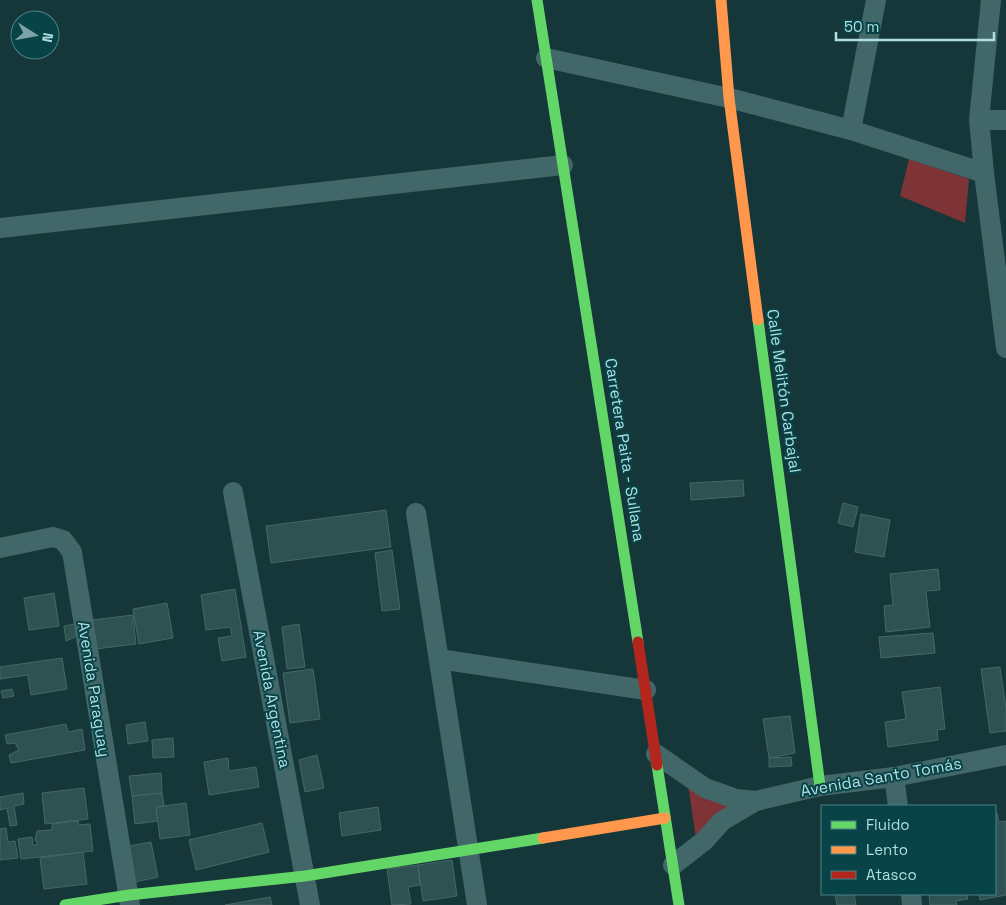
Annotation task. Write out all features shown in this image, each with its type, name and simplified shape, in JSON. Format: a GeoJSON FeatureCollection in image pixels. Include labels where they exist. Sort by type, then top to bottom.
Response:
{"type":"FeatureCollection","features":[{"type":"Feature","properties":{"kind":"street","name":"Carretera Paita - Sullana"},"geometry":{"type":"LineString","coordinates":[[537,0],[679,905]]}},
{"type":"Feature","properties":{"kind":"street","name":"Calle Melitón Carbajal"},"geometry":{"type":"LineString","coordinates":[[721,0],[729,98],[820,786]]}},
{"type":"Feature","properties":{"kind":"street"},"geometry":{"type":"LineString","coordinates":[[851,130],[876,0]]}},
{"type":"Feature","properties":{"kind":"street"},"geometry":{"type":"LineString","coordinates":[[991,0],[979,120],[1006,348]]}},
{"type":"Feature","properties":{"kind":"street"},"geometry":{"type":"LineString","coordinates":[[546,58],[729,98],[851,130],[984,173]]}},
{"type":"Feature","properties":{"kind":"street"},"geometry":{"type":"LineString","coordinates":[[979,120],[1006,120]]}},
{"type":"Feature","properties":{"kind":"street"},"geometry":{"type":"LineString","coordinates":[[0,228],[563,165]]}},
{"type":"Feature","properties":{"kind":"street","name":"Avenida Argentina"},"geometry":{"type":"LineString","coordinates":[[232,492],[310,905]]}},
{"type":"Feature","properties":{"kind":"street"},"geometry":{"type":"LineString","coordinates":[[416,513],[478,905]]}},
{"type":"Feature","properties":{"kind":"street","name":"Avenida Paraguay"},"geometry":{"type":"LineString","coordinates":[[0,548],[53,537],[63,540],[72,552],[129,900]]}},
{"type":"Feature","properties":{"kind":"street"},"geometry":{"type":"LineString","coordinates":[[439,659],[646,690]]}},
{"type":"Feature","properties":{"kind":"street"},"geometry":{"type":"LineString","coordinates":[[656,754],[705,788],[736,799],[756,801]]}},
{"type":"Feature","properties":{"kind":"street","name":"Avenida Santo Tomás"},"geometry":{"type":"LineString","coordinates":[[756,801],[820,786],[894,777],[1006,755]]}},
{"type":"Feature","properties":{"kind":"street"},"geometry":{"type":"LineString","coordinates":[[894,777],[898,805]]}},
{"type":"Feature","properties":{"kind":"street"},"geometry":{"type":"LineString","coordinates":[[673,865],[704,840],[722,821],[756,801]]}},
{"type":"Feature","properties":{"kind":"street"},"geometry":{"type":"LineString","coordinates":[[65,905],[129,900],[305,876],[665,818]]}},
{"type":"Feature","properties":{"kind":"shaded area"},"geometry":{"type":"Polygon","coordinates":[[[909,159],[969,179],[965,223],[900,196],[909,159]]]}},
{"type":"Feature","properties":{"kind":"shaded area"},"geometry":{"type":"Polygon","coordinates":[[[688,784],[732,807],[696,839],[688,784]]]}},
{"type":"Feature","properties":{"kind":"building"},"geometry":{"type":"Polygon","coordinates":[[[743,480],[744,496],[691,500],[690,483],[743,480]]]}},
{"type":"Feature","properties":{"kind":"building"},"geometry":{"type":"Polygon","coordinates":[[[843,503],[858,507],[853,527],[838,523],[843,503]]]}},
{"type":"Feature","properties":{"kind":"building"},"geometry":{"type":"Polygon","coordinates":[[[386,510],[391,547],[271,563],[266,526],[386,510]]]}},
{"type":"Feature","properties":{"kind":"building"},"geometry":{"type":"Polygon","coordinates":[[[861,514],[890,520],[884,557],[855,552],[861,514]]]}},
{"type":"Feature","properties":{"kind":"building"},"geometry":{"type":"Polygon","coordinates":[[[392,550],[400,609],[382,611],[375,553],[392,550]]]}},
{"type":"Feature","properties":{"kind":"building"},"geometry":{"type":"Polygon","coordinates":[[[938,569],[940,590],[926,591],[930,627],[886,632],[884,606],[893,605],[890,574],[938,569]]]}},
{"type":"Feature","properties":{"kind":"building"},"geometry":{"type":"Polygon","coordinates":[[[235,589],[246,657],[222,661],[218,638],[232,636],[230,627],[206,630],[201,595],[235,589]]]}},
{"type":"Feature","properties":{"kind":"building"},"geometry":{"type":"Polygon","coordinates":[[[54,593],[59,626],[29,630],[24,598],[54,593]]]}},
{"type":"Feature","properties":{"kind":"building"},"geometry":{"type":"Polygon","coordinates":[[[167,603],[173,638],[139,644],[133,609],[167,603]]]}},
{"type":"Feature","properties":{"kind":"building"},"geometry":{"type":"Polygon","coordinates":[[[133,615],[136,644],[95,649],[92,620],[133,615]]]}},
{"type":"Feature","properties":{"kind":"building"},"geometry":{"type":"Polygon","coordinates":[[[75,624],[77,636],[66,641],[64,626],[75,624]]]}},
{"type":"Feature","properties":{"kind":"building"},"geometry":{"type":"Polygon","coordinates":[[[299,624],[305,667],[287,669],[282,627],[299,624]]]}},
{"type":"Feature","properties":{"kind":"building"},"geometry":{"type":"Polygon","coordinates":[[[933,633],[935,653],[881,658],[879,637],[933,633]]]}},
{"type":"Feature","properties":{"kind":"building"},"geometry":{"type":"Polygon","coordinates":[[[62,658],[67,689],[31,695],[28,675],[0,679],[0,667],[62,658]]]}},
{"type":"Feature","properties":{"kind":"building"},"geometry":{"type":"Polygon","coordinates":[[[1000,667],[1006,708],[1006,731],[990,733],[981,669],[1000,667]]]}},
{"type":"Feature","properties":{"kind":"building"},"geometry":{"type":"Polygon","coordinates":[[[313,669],[320,719],[290,723],[283,673],[313,669]]]}},
{"type":"Feature","properties":{"kind":"building"},"geometry":{"type":"Polygon","coordinates":[[[940,687],[945,729],[937,730],[938,740],[888,747],[885,722],[906,719],[902,692],[940,687]]]}},
{"type":"Feature","properties":{"kind":"building"},"geometry":{"type":"Polygon","coordinates":[[[12,689],[14,696],[3,698],[1,691],[12,689]]]}},
{"type":"Feature","properties":{"kind":"building"},"geometry":{"type":"Polygon","coordinates":[[[790,716],[795,753],[769,758],[763,719],[790,716]]]}},
{"type":"Feature","properties":{"kind":"building"},"geometry":{"type":"Polygon","coordinates":[[[145,722],[148,741],[128,744],[126,725],[145,722]]]}},
{"type":"Feature","properties":{"kind":"building"},"geometry":{"type":"Polygon","coordinates":[[[66,724],[68,732],[82,729],[85,750],[11,763],[9,755],[19,750],[15,743],[7,744],[5,735],[66,724]]]}},
{"type":"Feature","properties":{"kind":"building"},"geometry":{"type":"Polygon","coordinates":[[[173,738],[174,757],[153,758],[152,740],[173,738]]]}},
{"type":"Feature","properties":{"kind":"building"},"geometry":{"type":"Polygon","coordinates":[[[317,755],[324,788],[305,792],[299,760],[317,755]]]}},
{"type":"Feature","properties":{"kind":"building"},"geometry":{"type":"Polygon","coordinates":[[[791,757],[792,766],[769,767],[769,758],[791,757]]]}},
{"type":"Feature","properties":{"kind":"building"},"geometry":{"type":"Polygon","coordinates":[[[228,758],[229,771],[256,767],[259,787],[209,795],[204,762],[228,758]]]}},
{"type":"Feature","properties":{"kind":"building"},"geometry":{"type":"Polygon","coordinates":[[[161,773],[162,793],[132,796],[129,776],[161,773]]]}},
{"type":"Feature","properties":{"kind":"building"},"geometry":{"type":"Polygon","coordinates":[[[84,788],[88,819],[45,824],[42,793],[84,788]]]}},
{"type":"Feature","properties":{"kind":"building"},"geometry":{"type":"Polygon","coordinates":[[[23,793],[24,804],[14,806],[17,825],[10,826],[7,808],[0,810],[0,797],[23,793]]]}},
{"type":"Feature","properties":{"kind":"building"},"geometry":{"type":"Polygon","coordinates":[[[162,793],[164,806],[156,807],[158,821],[135,824],[132,796],[162,793]]]}},
{"type":"Feature","properties":{"kind":"building"},"geometry":{"type":"Polygon","coordinates":[[[186,803],[190,835],[160,839],[156,807],[186,803]]]}},
{"type":"Feature","properties":{"kind":"building"},"geometry":{"type":"Polygon","coordinates":[[[378,807],[381,830],[342,836],[339,813],[378,807]]]}},
{"type":"Feature","properties":{"kind":"building"},"geometry":{"type":"Polygon","coordinates":[[[997,813],[999,822],[1006,821],[1006,895],[980,900],[979,895],[996,895],[997,813]]]}},
{"type":"Feature","properties":{"kind":"building"},"geometry":{"type":"Polygon","coordinates":[[[78,821],[79,825],[90,824],[93,851],[21,859],[18,839],[32,837],[33,845],[38,845],[35,840],[37,831],[52,830],[52,824],[78,821]]]}},
{"type":"Feature","properties":{"kind":"building"},"geometry":{"type":"Polygon","coordinates":[[[262,823],[269,852],[196,870],[189,840],[262,823]]]}},
{"type":"Feature","properties":{"kind":"building"},"geometry":{"type":"Polygon","coordinates":[[[6,828],[8,842],[15,841],[18,858],[0,860],[0,829],[6,828]]]}},
{"type":"Feature","properties":{"kind":"building"},"geometry":{"type":"Polygon","coordinates":[[[151,842],[158,877],[130,883],[123,847],[151,842]]]}},
{"type":"Feature","properties":{"kind":"building"},"geometry":{"type":"Polygon","coordinates":[[[83,852],[87,884],[44,889],[40,858],[83,852]]]}},
{"type":"Feature","properties":{"kind":"building"},"geometry":{"type":"Polygon","coordinates":[[[452,860],[457,896],[423,901],[418,865],[452,860]]]}},
{"type":"Feature","properties":{"kind":"building"},"geometry":{"type":"Polygon","coordinates":[[[418,865],[420,885],[408,887],[411,904],[392,905],[387,869],[418,865]]]}},
{"type":"Feature","properties":{"kind":"building"},"geometry":{"type":"Polygon","coordinates":[[[835,895],[854,895],[856,905],[837,905],[835,895]]]}},
{"type":"Feature","properties":{"kind":"building"},"geometry":{"type":"Polygon","coordinates":[[[929,895],[967,895],[968,899],[956,901],[957,905],[930,905],[929,895]]]}},
{"type":"Feature","properties":{"kind":"building"},"geometry":{"type":"Polygon","coordinates":[[[270,897],[272,905],[225,905],[270,897]]]}},
{"type":"Feature","properties":{"kind":"traffic: fast"},"geometry":{"type":"LineString","coordinates":[[537,0],[638,642]]}},
{"type":"Feature","properties":{"kind":"traffic: fast"},"geometry":{"type":"LineString","coordinates":[[758,320],[820,786]]}},
{"type":"Feature","properties":{"kind":"traffic: fast"},"geometry":{"type":"LineString","coordinates":[[657,765],[679,905]]}},
{"type":"Feature","properties":{"kind":"traffic: fast"},"geometry":{"type":"LineString","coordinates":[[65,905],[129,895],[305,876],[543,838]]}},
{"type":"Feature","properties":{"kind":"traffic: slow"},"geometry":{"type":"LineString","coordinates":[[721,0],[729,98],[758,320]]}},
{"type":"Feature","properties":{"kind":"traffic: slow"},"geometry":{"type":"LineString","coordinates":[[543,838],[665,818]]}},
{"type":"Feature","properties":{"kind":"traffic: jam"},"geometry":{"type":"LineString","coordinates":[[638,642],[657,765]]}}]}
